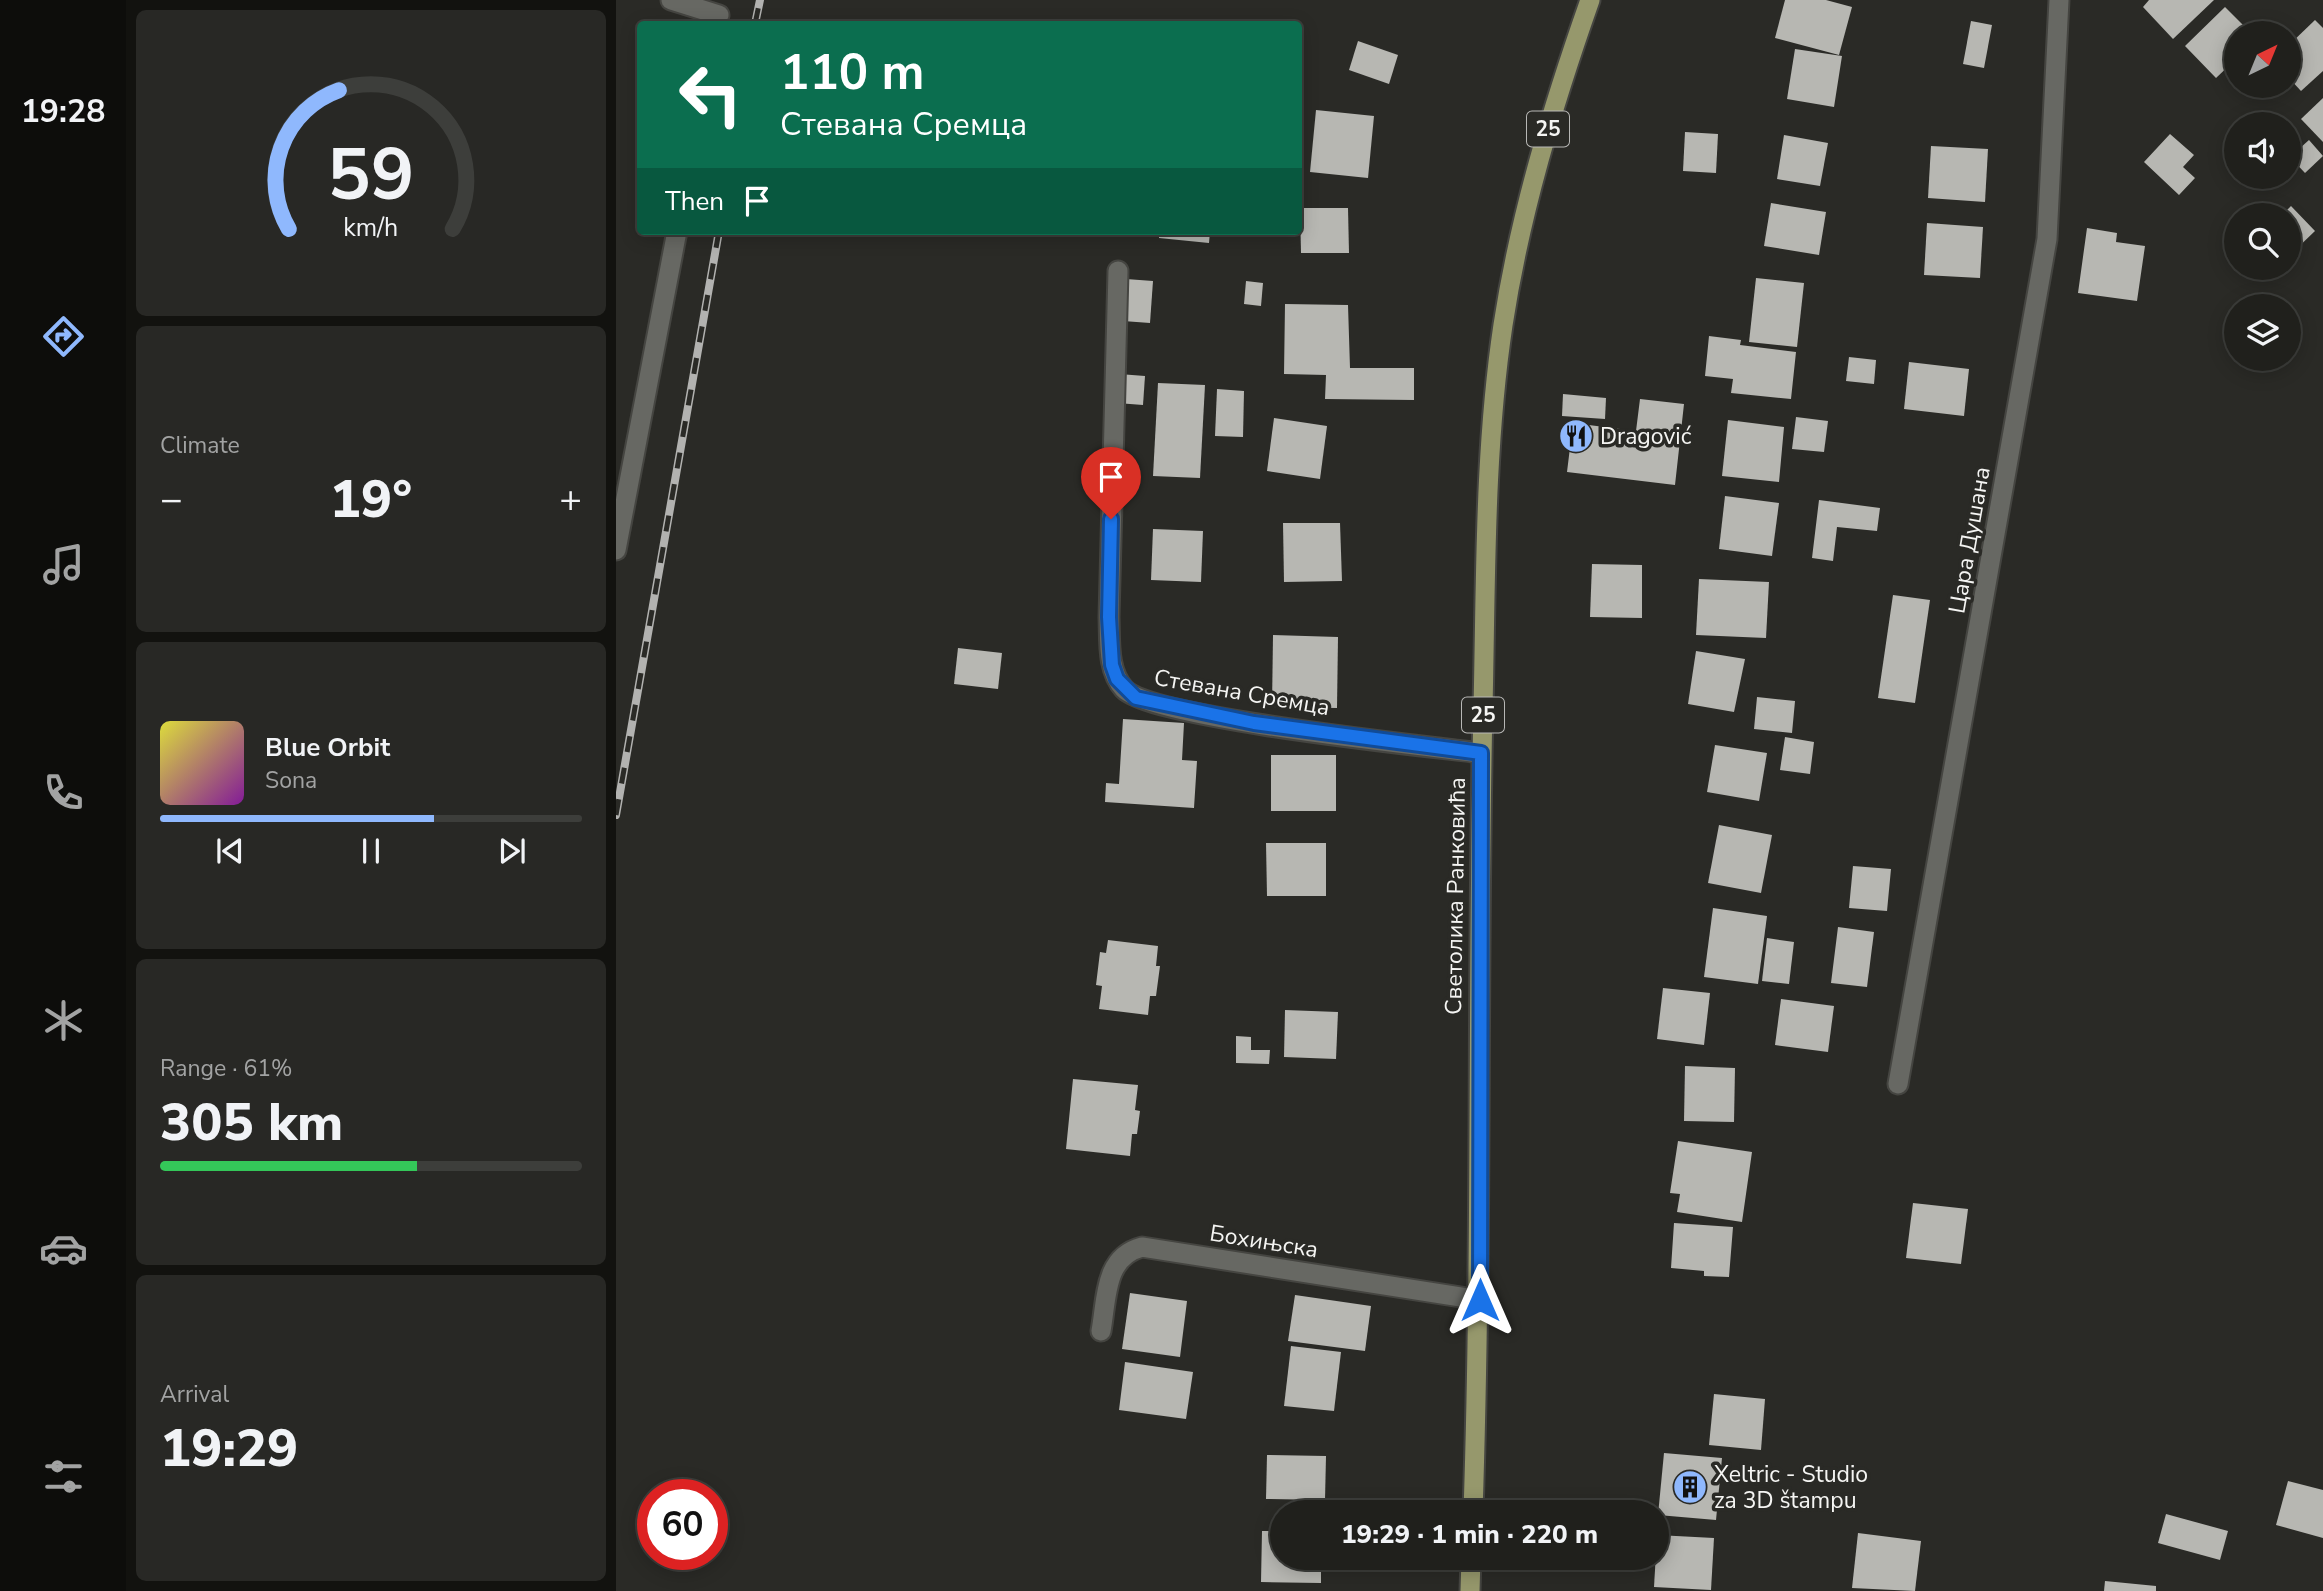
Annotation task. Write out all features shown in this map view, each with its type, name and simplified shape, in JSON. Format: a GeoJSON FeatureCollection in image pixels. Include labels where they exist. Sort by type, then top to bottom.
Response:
{"type":"FeatureCollection","features":[{"type":"Feature","properties":{"kind":"main road","name":"Светолика Ранковића"},"geometry":{"type":"LineString","coordinates":[[1473,1500],[1480,1300],[1481,753],[1490,444],[1503,323],[1520,237],[1546,135],[1590,0]]}},
{"type":"Feature","properties":{"kind":"main road"},"geometry":{"type":"LineString","coordinates":[[1470,1591],[1471,1570]]}},
{"type":"Feature","properties":{"kind":"street"},"geometry":{"type":"LineString","coordinates":[[671,0],[720,13]]}},
{"type":"Feature","properties":{"kind":"street","name":"Цара Душана"},"geometry":{"type":"LineString","coordinates":[[1898,1084],[2047,239],[2059,0]]}},
{"type":"Feature","properties":{"kind":"street"},"geometry":{"type":"LineString","coordinates":[[616,550],[676,235]]}},
{"type":"Feature","properties":{"kind":"street","name":"Стевана Сремца"},"geometry":{"type":"LineString","coordinates":[[1118,271],[1109,617],[1112,665],[1117,679],[1126,691],[1148,703],[1254,723],[1481,753]]}},
{"type":"Feature","properties":{"kind":"street","name":"Бохињска"},"geometry":{"type":"LineString","coordinates":[[1101,1331],[1114,1265],[1129,1250],[1142,1247],[1480,1300]]}},
{"type":"Feature","properties":{"kind":"building"},"geometry":{"type":"Polygon","coordinates":[[[1785,0],[1826,0],[1852,7],[1839,55],[1775,38],[1785,0]]]}},
{"type":"Feature","properties":{"kind":"building"},"geometry":{"type":"Polygon","coordinates":[[[2149,0],[2214,0],[2173,39],[2143,7],[2149,0]]]}},
{"type":"Feature","properties":{"kind":"building"},"geometry":{"type":"Polygon","coordinates":[[[2225,7],[2239,21],[2224,21],[2224,70],[2216,78],[2185,46],[2225,7]]]}},
{"type":"Feature","properties":{"kind":"building"},"geometry":{"type":"Polygon","coordinates":[[[2315,20],[2323,28],[2323,71],[2301,91],[2301,33],[2315,20]]]}},
{"type":"Feature","properties":{"kind":"building"},"geometry":{"type":"Polygon","coordinates":[[[1971,21],[1992,25],[1984,68],[1963,64],[1971,21]]]}},
{"type":"Feature","properties":{"kind":"building"},"geometry":{"type":"Polygon","coordinates":[[[1358,41],[1398,55],[1389,84],[1349,70],[1358,41]]]}},
{"type":"Feature","properties":{"kind":"building"},"geometry":{"type":"Polygon","coordinates":[[[1795,49],[1842,56],[1834,107],[1787,99],[1795,49]]]}},
{"type":"Feature","properties":{"kind":"building"},"geometry":{"type":"Polygon","coordinates":[[[2323,98],[2323,142],[2301,119],[2323,98]]]}},
{"type":"Feature","properties":{"kind":"building"},"geometry":{"type":"Polygon","coordinates":[[[1316,110],[1374,116],[1368,178],[1310,172],[1316,110]]]}},
{"type":"Feature","properties":{"kind":"building"},"geometry":{"type":"Polygon","coordinates":[[[1685,132],[1718,134],[1716,173],[1683,171],[1685,132]]]}},
{"type":"Feature","properties":{"kind":"building"},"geometry":{"type":"Polygon","coordinates":[[[2170,134],[2194,155],[2183,167],[2195,178],[2179,195],[2144,162],[2170,134]]]}},
{"type":"Feature","properties":{"kind":"building"},"geometry":{"type":"Polygon","coordinates":[[[1784,135],[1828,143],[1820,186],[1777,179],[1784,135]]]}},
{"type":"Feature","properties":{"kind":"building"},"geometry":{"type":"Polygon","coordinates":[[[2309,140],[2323,156],[2305,173],[2301,169],[2301,147],[2309,140]]]}},
{"type":"Feature","properties":{"kind":"building"},"geometry":{"type":"Polygon","coordinates":[[[1931,146],[1988,149],[1985,202],[1928,198],[1931,146]]]}},
{"type":"Feature","properties":{"kind":"building"},"geometry":{"type":"Polygon","coordinates":[[[1771,203],[1826,212],[1819,255],[1764,246],[1771,203]]]}},
{"type":"Feature","properties":{"kind":"building"},"geometry":{"type":"Polygon","coordinates":[[[1302,208],[1348,208],[1349,253],[1301,253],[1302,208]]]}},
{"type":"Feature","properties":{"kind":"building"},"geometry":{"type":"Polygon","coordinates":[[[2301,216],[2315,231],[2301,244],[2301,216]]]}},
{"type":"Feature","properties":{"kind":"building"},"geometry":{"type":"Polygon","coordinates":[[[1927,223],[1983,227],[1980,278],[1924,275],[1927,223]]]}},
{"type":"Feature","properties":{"kind":"building"},"geometry":{"type":"Polygon","coordinates":[[[2087,228],[2117,233],[2116,242],[2145,246],[2137,301],[2078,293],[2087,228]]]}},
{"type":"Feature","properties":{"kind":"building"},"geometry":{"type":"Polygon","coordinates":[[[1159,235],[1210,235],[1209,243],[1159,238],[1159,235]]]}},
{"type":"Feature","properties":{"kind":"building"},"geometry":{"type":"Polygon","coordinates":[[[1756,278],[1804,283],[1797,347],[1749,342],[1756,278]]]}},
{"type":"Feature","properties":{"kind":"building"},"geometry":{"type":"Polygon","coordinates":[[[1126,279],[1153,281],[1150,323],[1123,321],[1126,279]]]}},
{"type":"Feature","properties":{"kind":"building"},"geometry":{"type":"Polygon","coordinates":[[[1246,281],[1263,283],[1261,306],[1244,304],[1246,281]]]}},
{"type":"Feature","properties":{"kind":"building"},"geometry":{"type":"Polygon","coordinates":[[[1285,304],[1348,305],[1350,368],[1414,368],[1414,400],[1325,399],[1326,375],[1284,374],[1285,304]]]}},
{"type":"Feature","properties":{"kind":"building"},"geometry":{"type":"Polygon","coordinates":[[[1709,336],[1741,340],[1740,345],[1796,352],[1791,399],[1731,393],[1733,379],[1705,376],[1709,336]]]}},
{"type":"Feature","properties":{"kind":"building"},"geometry":{"type":"Polygon","coordinates":[[[1849,357],[1876,360],[1874,384],[1846,381],[1849,357]]]}},
{"type":"Feature","properties":{"kind":"building"},"geometry":{"type":"Polygon","coordinates":[[[1909,362],[1969,369],[1964,416],[1904,409],[1909,362]]]}},
{"type":"Feature","properties":{"kind":"building"},"geometry":{"type":"Polygon","coordinates":[[[1119,374],[1145,376],[1143,405],[1117,403],[1119,374]]]}},
{"type":"Feature","properties":{"kind":"building"},"geometry":{"type":"Polygon","coordinates":[[[1158,383],[1205,385],[1200,478],[1153,476],[1158,383]]]}},
{"type":"Feature","properties":{"kind":"building"},"geometry":{"type":"Polygon","coordinates":[[[1217,389],[1244,391],[1243,437],[1215,436],[1217,389]]]}},
{"type":"Feature","properties":{"kind":"building"},"geometry":{"type":"Polygon","coordinates":[[[1563,394],[1606,398],[1605,419],[1562,416],[1563,394]]]}},
{"type":"Feature","properties":{"kind":"building"},"geometry":{"type":"Polygon","coordinates":[[[1640,399],[1684,404],[1675,485],[1567,472],[1573,423],[1636,431],[1640,399]]]}},
{"type":"Feature","properties":{"kind":"building"},"geometry":{"type":"Polygon","coordinates":[[[1796,417],[1828,421],[1824,452],[1792,449],[1796,417]]]}},
{"type":"Feature","properties":{"kind":"building"},"geometry":{"type":"Polygon","coordinates":[[[1274,418],[1327,426],[1320,479],[1267,471],[1274,418]]]}},
{"type":"Feature","properties":{"kind":"building"},"geometry":{"type":"Polygon","coordinates":[[[1728,420],[1784,427],[1779,482],[1722,476],[1728,420]]]}},
{"type":"Feature","properties":{"kind":"building"},"geometry":{"type":"Polygon","coordinates":[[[1725,496],[1779,503],[1772,556],[1719,549],[1725,496]]]}},
{"type":"Feature","properties":{"kind":"building"},"geometry":{"type":"Polygon","coordinates":[[[1819,500],[1880,508],[1877,531],[1837,527],[1833,561],[1812,558],[1819,500]]]}},
{"type":"Feature","properties":{"kind":"building"},"geometry":{"type":"Polygon","coordinates":[[[1283,523],[1340,523],[1342,581],[1284,582],[1283,523]]]}},
{"type":"Feature","properties":{"kind":"building"},"geometry":{"type":"Polygon","coordinates":[[[1153,529],[1203,531],[1201,582],[1151,580],[1153,529]]]}},
{"type":"Feature","properties":{"kind":"building"},"geometry":{"type":"Polygon","coordinates":[[[1592,564],[1642,565],[1642,618],[1590,617],[1592,564]]]}},
{"type":"Feature","properties":{"kind":"building"},"geometry":{"type":"Polygon","coordinates":[[[1699,579],[1769,582],[1766,638],[1696,635],[1699,579]]]}},
{"type":"Feature","properties":{"kind":"building"},"geometry":{"type":"Polygon","coordinates":[[[1893,595],[1930,600],[1915,703],[1878,698],[1893,595]]]}},
{"type":"Feature","properties":{"kind":"building"},"geometry":{"type":"Polygon","coordinates":[[[1273,635],[1338,637],[1337,708],[1272,707],[1273,635]]]}},
{"type":"Feature","properties":{"kind":"building"},"geometry":{"type":"Polygon","coordinates":[[[958,648],[1002,653],[998,689],[954,684],[958,648]]]}},
{"type":"Feature","properties":{"kind":"building"},"geometry":{"type":"Polygon","coordinates":[[[1696,651],[1745,659],[1734,712],[1688,704],[1696,651]]]}},
{"type":"Feature","properties":{"kind":"building"},"geometry":{"type":"Polygon","coordinates":[[[1757,697],[1795,701],[1792,733],[1754,729],[1757,697]]]}},
{"type":"Feature","properties":{"kind":"building"},"geometry":{"type":"Polygon","coordinates":[[[1123,719],[1184,723],[1182,760],[1197,761],[1194,808],[1105,802],[1106,783],[1119,784],[1123,719]]]}},
{"type":"Feature","properties":{"kind":"building"},"geometry":{"type":"Polygon","coordinates":[[[1785,737],[1814,742],[1810,774],[1780,770],[1785,737]]]}},
{"type":"Feature","properties":{"kind":"building"},"geometry":{"type":"Polygon","coordinates":[[[1715,745],[1767,753],[1759,801],[1707,792],[1715,745]]]}},
{"type":"Feature","properties":{"kind":"building"},"geometry":{"type":"Polygon","coordinates":[[[1271,755],[1336,755],[1336,811],[1271,811],[1271,755]]]}},
{"type":"Feature","properties":{"kind":"building"},"geometry":{"type":"Polygon","coordinates":[[[1719,825],[1772,835],[1761,893],[1708,883],[1719,825]]]}},
{"type":"Feature","properties":{"kind":"building"},"geometry":{"type":"Polygon","coordinates":[[[1266,843],[1326,843],[1326,896],[1267,896],[1266,843]]]}},
{"type":"Feature","properties":{"kind":"building"},"geometry":{"type":"Polygon","coordinates":[[[1853,866],[1891,869],[1887,911],[1849,908],[1853,866]]]}},
{"type":"Feature","properties":{"kind":"building"},"geometry":{"type":"Polygon","coordinates":[[[1713,908],[1767,916],[1758,984],[1704,977],[1713,908]]]}},
{"type":"Feature","properties":{"kind":"building"},"geometry":{"type":"Polygon","coordinates":[[[1838,927],[1874,932],[1867,987],[1831,983],[1838,927]]]}},
{"type":"Feature","properties":{"kind":"building"},"geometry":{"type":"Polygon","coordinates":[[[1767,938],[1794,942],[1789,984],[1762,981],[1767,938]]]}},
{"type":"Feature","properties":{"kind":"building"},"geometry":{"type":"Polygon","coordinates":[[[1108,940],[1158,946],[1156,966],[1160,966],[1156,996],[1150,996],[1148,1015],[1099,1009],[1102,986],[1096,985],[1100,952],[1106,953],[1108,940]]]}},
{"type":"Feature","properties":{"kind":"building"},"geometry":{"type":"Polygon","coordinates":[[[1663,988],[1710,993],[1704,1045],[1657,1039],[1663,988]]]}},
{"type":"Feature","properties":{"kind":"building"},"geometry":{"type":"Polygon","coordinates":[[[1781,999],[1834,1006],[1828,1052],[1775,1045],[1781,999]]]}},
{"type":"Feature","properties":{"kind":"building"},"geometry":{"type":"Polygon","coordinates":[[[1285,1010],[1338,1012],[1336,1059],[1284,1057],[1285,1010]]]}},
{"type":"Feature","properties":{"kind":"building"},"geometry":{"type":"Polygon","coordinates":[[[1236,1036],[1251,1037],[1251,1050],[1270,1050],[1269,1064],[1236,1063],[1236,1036]]]}},
{"type":"Feature","properties":{"kind":"building"},"geometry":{"type":"Polygon","coordinates":[[[1685,1066],[1735,1068],[1734,1122],[1684,1121],[1685,1066]]]}},
{"type":"Feature","properties":{"kind":"building"},"geometry":{"type":"Polygon","coordinates":[[[1073,1079],[1138,1085],[1135,1110],[1140,1111],[1137,1134],[1132,1134],[1130,1156],[1066,1149],[1073,1079]]]}},
{"type":"Feature","properties":{"kind":"building"},"geometry":{"type":"Polygon","coordinates":[[[1678,1141],[1752,1152],[1742,1222],[1677,1212],[1680,1194],[1670,1193],[1678,1141]]]}},
{"type":"Feature","properties":{"kind":"building"},"geometry":{"type":"Polygon","coordinates":[[[1913,1203],[1968,1209],[1961,1264],[1906,1258],[1913,1203]]]}},
{"type":"Feature","properties":{"kind":"building"},"geometry":{"type":"Polygon","coordinates":[[[1674,1223],[1733,1227],[1729,1277],[1704,1276],[1704,1271],[1671,1268],[1674,1223]]]}},
{"type":"Feature","properties":{"kind":"building"},"geometry":{"type":"Polygon","coordinates":[[[1130,1293],[1187,1301],[1180,1357],[1122,1349],[1130,1293]]]}},
{"type":"Feature","properties":{"kind":"building"},"geometry":{"type":"Polygon","coordinates":[[[1295,1295],[1371,1306],[1365,1351],[1288,1341],[1295,1295]]]}},
{"type":"Feature","properties":{"kind":"building"},"geometry":{"type":"Polygon","coordinates":[[[1291,1346],[1341,1352],[1334,1411],[1284,1406],[1291,1346]]]}},
{"type":"Feature","properties":{"kind":"building"},"geometry":{"type":"Polygon","coordinates":[[[1125,1362],[1193,1372],[1186,1419],[1119,1410],[1125,1362]]]}},
{"type":"Feature","properties":{"kind":"building"},"geometry":{"type":"Polygon","coordinates":[[[1714,1394],[1765,1399],[1761,1450],[1709,1445],[1714,1394]]]}},
{"type":"Feature","properties":{"kind":"building","name":"Xeltric - Studio za 3D štampu"},"geometry":{"type":"Polygon","coordinates":[[[1664,1453],[1722,1458],[1716,1520],[1669,1516],[1669,1500],[1659,1500],[1664,1453]]]}},
{"type":"Feature","properties":{"kind":"building"},"geometry":{"type":"Polygon","coordinates":[[[1267,1455],[1326,1456],[1325,1500],[1266,1499],[1267,1455]]]}},
{"type":"Feature","properties":{"kind":"building"},"geometry":{"type":"Polygon","coordinates":[[[2288,1481],[2323,1490],[2323,1538],[2276,1525],[2288,1481]]]}},
{"type":"Feature","properties":{"kind":"building"},"geometry":{"type":"Polygon","coordinates":[[[2166,1514],[2228,1531],[2220,1560],[2158,1543],[2166,1514]]]}},
{"type":"Feature","properties":{"kind":"building"},"geometry":{"type":"Polygon","coordinates":[[[1262,1531],[1270,1531],[1270,1570],[1321,1570],[1321,1583],[1261,1582],[1262,1531]]]}},
{"type":"Feature","properties":{"kind":"building"},"geometry":{"type":"Polygon","coordinates":[[[1858,1533],[1921,1541],[1915,1591],[1852,1588],[1858,1533]]]}},
{"type":"Feature","properties":{"kind":"building"},"geometry":{"type":"Polygon","coordinates":[[[1669,1536],[1714,1538],[1711,1590],[1654,1587],[1655,1570],[1669,1570],[1669,1536]]]}},
{"type":"Feature","properties":{"kind":"building"},"geometry":{"type":"Polygon","coordinates":[[[2105,1581],[2156,1586],[2156,1591],[2104,1591],[2105,1581]]]}},
{"type":"Feature","properties":{"kind":"railway"},"geometry":{"type":"LineString","coordinates":[[756,21],[760,0]]}},
{"type":"Feature","properties":{"kind":"railway"},"geometry":{"type":"LineString","coordinates":[[616,815],[718,235]]}},
{"type":"Feature","properties":{"kind":"place","name":"Dragović"},"geometry":{"type":"Point","coordinates":[1576,436]}},
{"type":"Feature","properties":{"kind":"place","name":"Xeltric - Studio za 3D štampu"},"geometry":{"type":"Point","coordinates":[1690,1487]}},
{"type":"Feature","properties":{"kind":"route"},"geometry":{"type":"LineString","coordinates":[[1111,519],[1109,617],[1112,665],[1117,679],[1126,691],[1136,698],[1148,703],[1254,723],[1481,753],[1478,1031],[1480,1300]]}}]}
